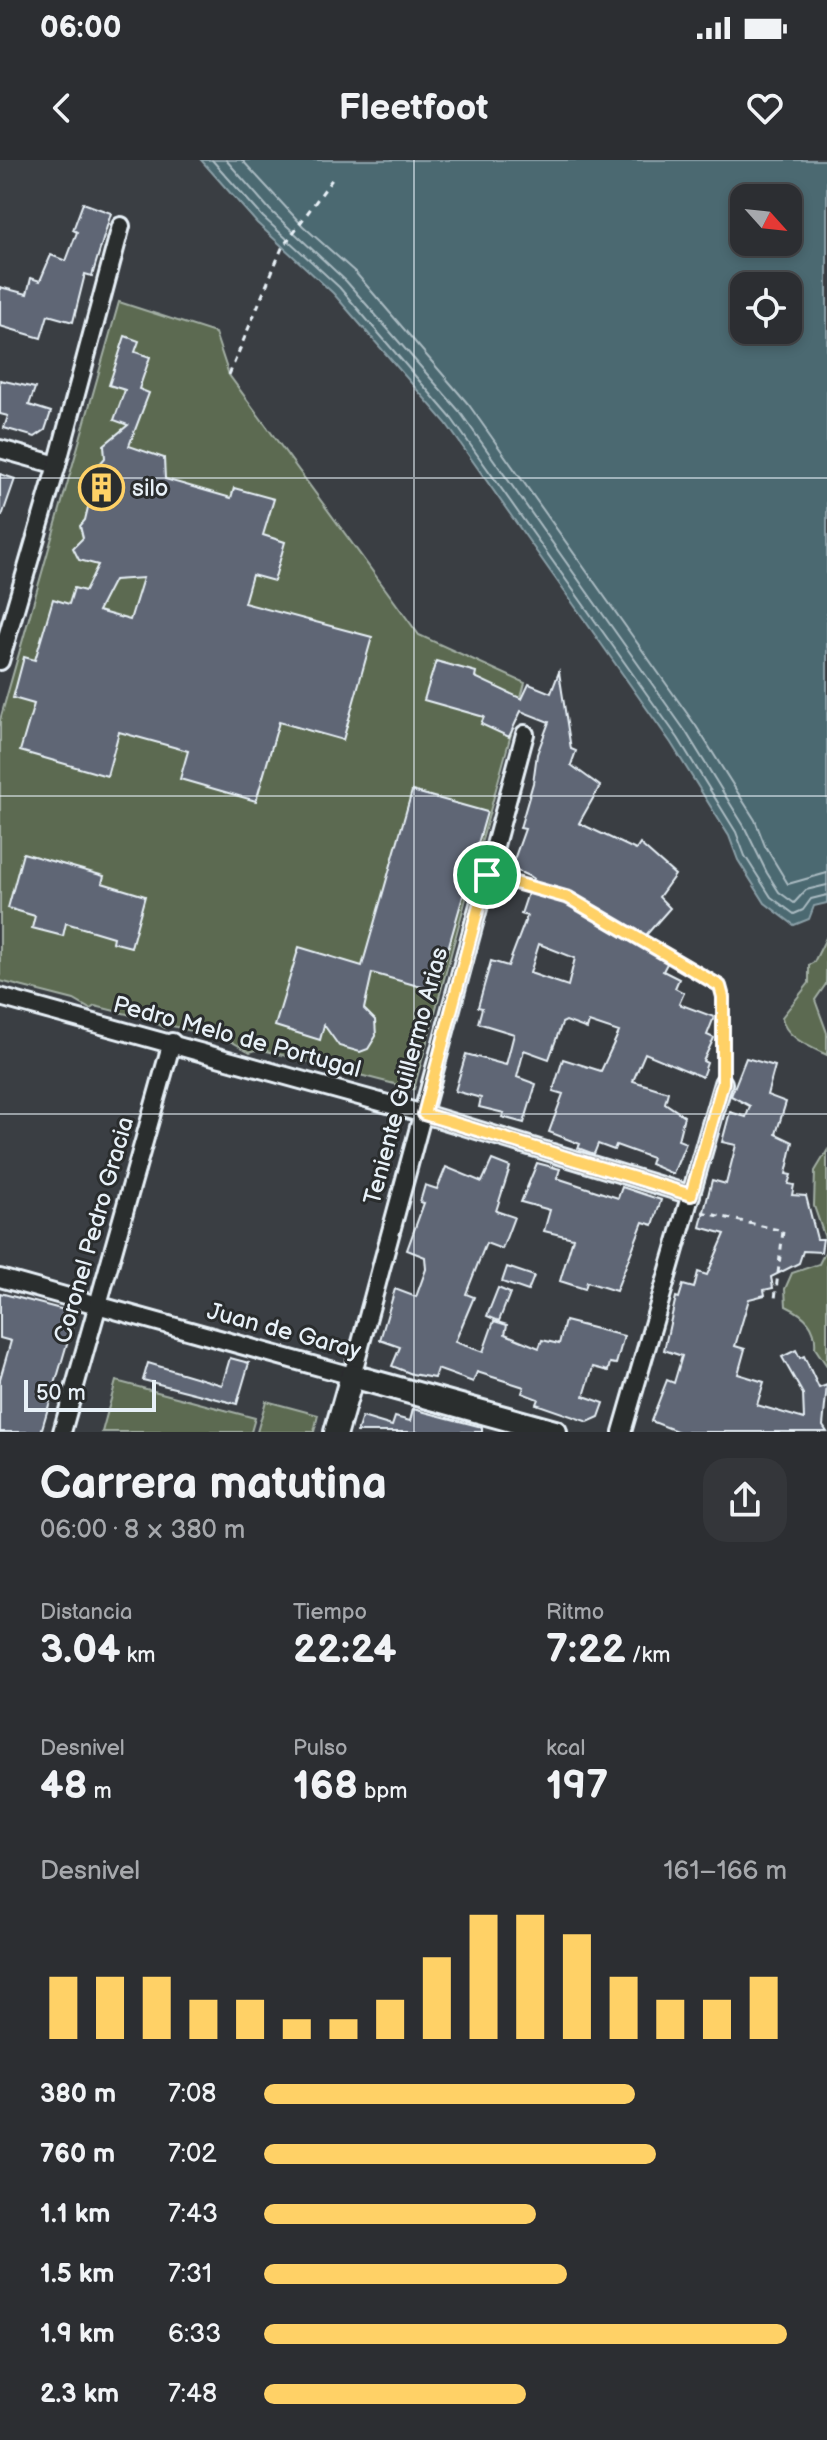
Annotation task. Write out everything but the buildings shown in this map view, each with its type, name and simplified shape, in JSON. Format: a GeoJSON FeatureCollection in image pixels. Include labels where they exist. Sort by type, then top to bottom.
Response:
{"type":"FeatureCollection","features":[{"type":"Feature","properties":{"kind":"street"},"geometry":{"type":"LineString","coordinates":[[0,661],[120,230]]}},
{"type":"Feature","properties":{"kind":"street"},"geometry":{"type":"LineString","coordinates":[[0,449],[57,465]]}},
{"type":"Feature","properties":{"kind":"street","name":"Teniente Guillermo Arias"},"geometry":{"type":"LineString","coordinates":[[336,1432],[525,734]]}},
{"type":"Feature","properties":{"kind":"street","name":"Pedro Melo de Portugal"},"geometry":{"type":"LineString","coordinates":[[0,997],[424,1114],[689,1201]]}},
{"type":"Feature","properties":{"kind":"street","name":"Coronel Pedro Gracia"},"geometry":{"type":"LineString","coordinates":[[62,1432],[172,1042]]}},
{"type":"Feature","properties":{"kind":"street"},"geometry":{"type":"LineString","coordinates":[[622,1432],[723,1083]]}},
{"type":"Feature","properties":{"kind":"street","name":"Juan de Garay"},"geometry":{"type":"LineString","coordinates":[[0,1278],[555,1432]]}},
{"type":"Feature","properties":{"kind":"path"},"geometry":{"type":"LineString","coordinates":[[229,375],[282,248],[333,178]]}},
{"type":"Feature","properties":{"kind":"path"},"geometry":{"type":"LineString","coordinates":[[487,875],[569,898],[720,986],[723,997],[723,1083]]}},
{"type":"Feature","properties":{"kind":"path"},"geometry":{"type":"LineString","coordinates":[[689,1201],[783,1231],[775,1299]]}},
{"type":"Feature","properties":{"kind":"green space"},"geometry":{"type":"Polygon","coordinates":[[[119,302],[215,333],[229,375],[419,635],[525,683],[414,1089],[259,1049],[250,1052],[232,1042],[169,1025],[165,1028],[151,1020],[95,1006],[90,1009],[74,1000],[0,981],[0,720],[119,302]]]}},
{"type":"Feature","properties":{"kind":"green space"},"geometry":{"type":"Polygon","coordinates":[[[827,936],[826,984],[815,1000],[827,1033],[827,1055],[793,1036],[782,1017],[809,983],[809,965],[814,962],[827,936]]]}},
{"type":"Feature","properties":{"kind":"green space"},"geometry":{"type":"Polygon","coordinates":[[[827,1151],[827,1244],[814,1206],[815,1171],[827,1151]]]}},
{"type":"Feature","properties":{"kind":"green space"},"geometry":{"type":"Polygon","coordinates":[[[827,1248],[827,1366],[815,1348],[812,1327],[799,1313],[786,1306],[785,1289],[792,1273],[819,1264],[827,1248]]]}},
{"type":"Feature","properties":{"kind":"green space"},"geometry":{"type":"Polygon","coordinates":[[[116,1381],[255,1418],[251,1432],[102,1432],[116,1381]]]}},
{"type":"Feature","properties":{"kind":"green space"},"geometry":{"type":"Polygon","coordinates":[[[266,1401],[318,1415],[314,1432],[257,1432],[266,1401]]]}},
{"type":"Feature","properties":{"kind":"water"},"geometry":{"type":"Polygon","coordinates":[[[201,160],[827,160],[827,903],[814,906],[809,919],[794,925],[765,903],[738,860],[729,836],[671,743],[446,423],[333,293],[257,223],[201,160]]]}},
{"type":"Feature","properties":{"kind":"place","name":"silo"},"geometry":{"type":"Point","coordinates":[101,488]}},
{"type":"Feature","properties":{"kind":"route"},"geometry":{"type":"LineString","coordinates":[[487,875],[569,898],[710,977],[720,986],[723,997],[723,1083],[691,1195],[424,1114],[487,875]]}}]}
